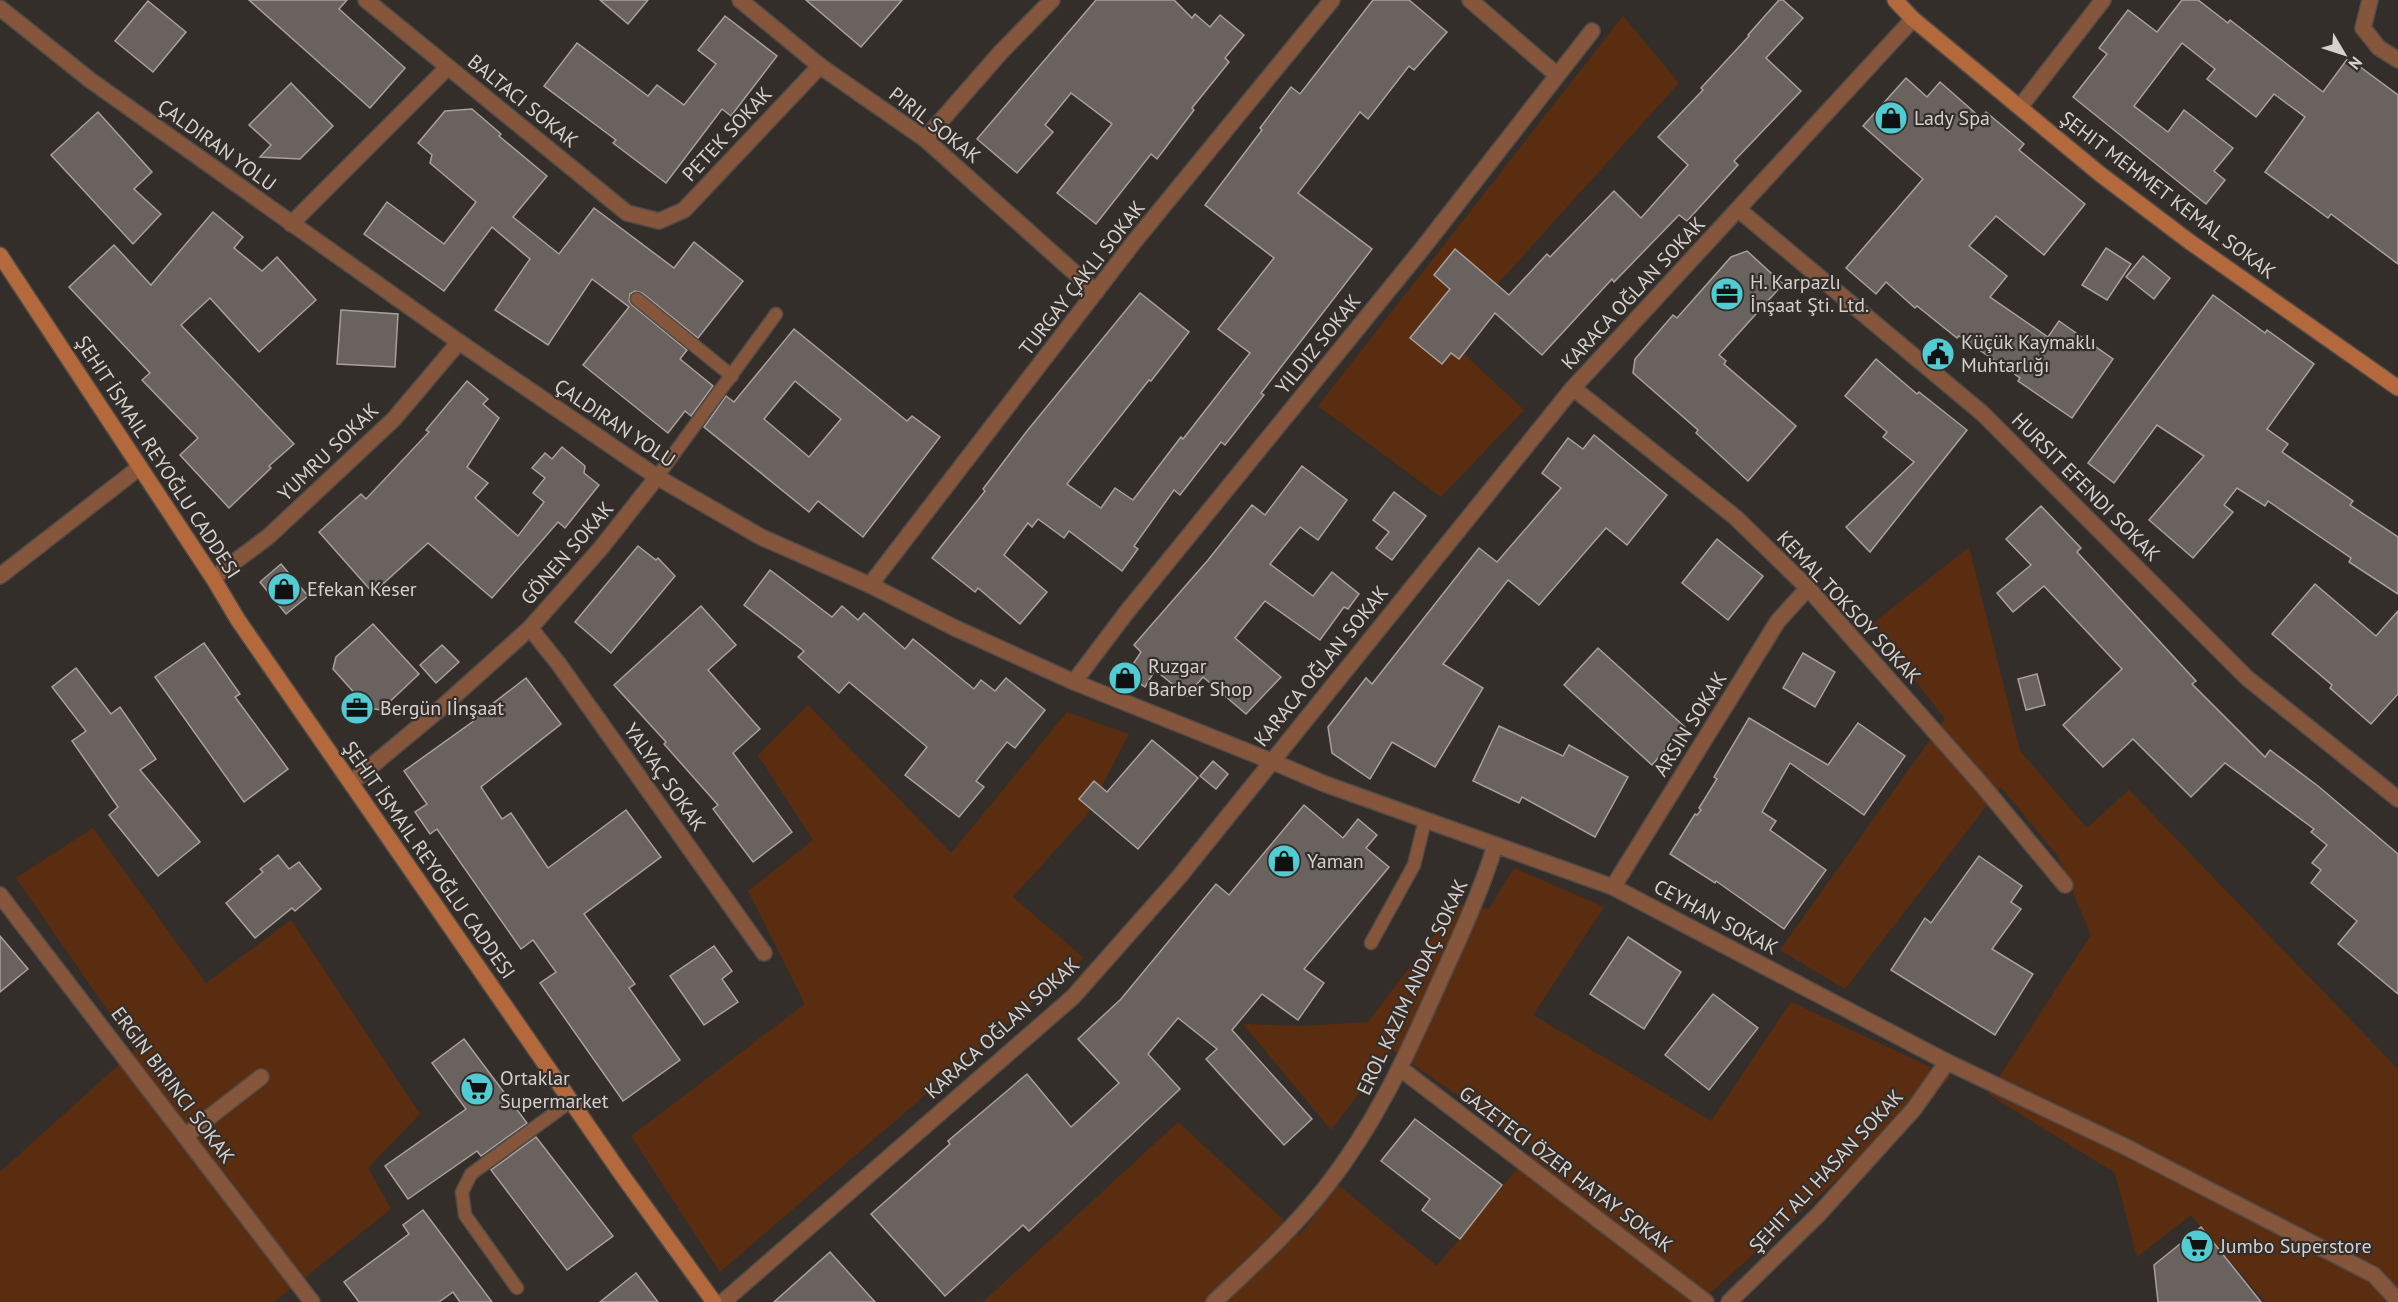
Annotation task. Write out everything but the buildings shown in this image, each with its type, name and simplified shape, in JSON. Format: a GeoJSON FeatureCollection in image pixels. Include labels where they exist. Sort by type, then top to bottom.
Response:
{"type":"FeatureCollection","features":[{"type":"Feature","properties":{"kind":"street"},"geometry":{"type":"LineString","coordinates":[[291,224],[448,67],[366,0]]}},
{"type":"Feature","properties":{"kind":"street"},"geometry":{"type":"LineString","coordinates":[[740,0],[820,66],[925,139],[1096,292]]}},
{"type":"Feature","properties":{"kind":"street"},"geometry":{"type":"LineString","coordinates":[[925,139],[1001,52],[1052,0]]}},
{"type":"Feature","properties":{"kind":"street"},"geometry":{"type":"LineString","coordinates":[[870,585],[1141,233],[1332,0]]}},
{"type":"Feature","properties":{"kind":"street"},"geometry":{"type":"LineString","coordinates":[[1470,0],[1557,75]]}},
{"type":"Feature","properties":{"kind":"street","name":"ŞEHIT MEHMET KEMAL SOKAK"},"geometry":{"type":"LineString","coordinates":[[1895,0],[1913,19],[2100,174],[2190,242],[2398,388]]}},
{"type":"Feature","properties":{"kind":"street"},"geometry":{"type":"LineString","coordinates":[[2020,106],[2103,0]]}},
{"type":"Feature","properties":{"kind":"street"},"geometry":{"type":"LineString","coordinates":[[2370,0],[2363,28],[2379,48],[2398,60]]}},
{"type":"Feature","properties":{"kind":"street","name":"CEYHAN SOKAK"},"geometry":{"type":"LineString","coordinates":[[0,8],[90,80],[459,342],[657,477],[761,537],[870,585],[955,628],[1074,682],[1325,784],[1613,887],[1947,1062],[2126,1147],[2374,1275],[2398,1301]]}},
{"type":"Feature","properties":{"kind":"street","name":"KARACA OĞLAN SOKAK"},"geometry":{"type":"LineString","coordinates":[[723,1302],[1073,997],[1179,877],[1573,388],[1913,19]]}},
{"type":"Feature","properties":{"kind":"street"},"geometry":{"type":"LineString","coordinates":[[1074,682],[1134,604],[1422,249],[1592,31]]}},
{"type":"Feature","properties":{"kind":"street","name":"PETEK SOKAK"},"geometry":{"type":"LineString","coordinates":[[448,67],[627,213],[659,221],[684,210],[820,66]]}},
{"type":"Feature","properties":{"kind":"street"},"geometry":{"type":"LineString","coordinates":[[1739,210],[1982,413],[2247,678],[2398,799]]}},
{"type":"Feature","properties":{"kind":"street","name":"ŞEHIT İSMAIL REYOĞLU CADDESI"},"geometry":{"type":"LineString","coordinates":[[0,255],[213,578],[238,620],[571,1101],[714,1302]]}},
{"type":"Feature","properties":{"kind":"street","name":"YUMRU SOKAK"},"geometry":{"type":"LineString","coordinates":[[213,578],[269,536],[394,419],[459,342]]}},
{"type":"Feature","properties":{"kind":"street","name":"KEMAL TOKSOY SOKAK"},"geometry":{"type":"LineString","coordinates":[[1573,388],[1735,517],[1808,588],[1982,785],[2065,885]]}},
{"type":"Feature","properties":{"kind":"street"},"geometry":{"type":"LineString","coordinates":[[0,576],[140,467]]}},
{"type":"Feature","properties":{"kind":"street","name":"GÖNEN SOKAK"},"geometry":{"type":"LineString","coordinates":[[351,783],[441,708],[530,628],[601,548],[657,477]]}},
{"type":"Feature","properties":{"kind":"street"},"geometry":{"type":"LineString","coordinates":[[1613,887],[1778,621],[1808,588]]}},
{"type":"Feature","properties":{"kind":"street","name":"YALYAÇ SOKAK"},"geometry":{"type":"LineString","coordinates":[[530,628],[558,663],[764,953]]}},
{"type":"Feature","properties":{"kind":"street"},"geometry":{"type":"LineString","coordinates":[[1214,1302],[1262,1256],[1325,1188],[1383,1104],[1401,1069],[1481,889],[1495,846]]}},
{"type":"Feature","properties":{"kind":"street","name":"ERGIN BIRINCI SOKAK"},"geometry":{"type":"LineString","coordinates":[[0,895],[312,1302]]}},
{"type":"Feature","properties":{"kind":"street","name":"ŞEHIT ALI HASAN SOKAK"},"geometry":{"type":"LineString","coordinates":[[1729,1302],[1819,1214],[1914,1110],[1947,1062]]}},
{"type":"Feature","properties":{"kind":"street","name":"GAZETECI ÖZER HATAY SOKAK"},"geometry":{"type":"LineString","coordinates":[[1401,1069],[1706,1302]]}},
{"type":"Feature","properties":{"kind":"street"},"geometry":{"type":"LineString","coordinates":[[185,1136],[261,1077]]}},
{"type":"Feature","properties":{"kind":"lane"},"geometry":{"type":"LineString","coordinates":[[637,299],[732,376]]}},
{"type":"Feature","properties":{"kind":"lane","name":"GÖNEN SOKAK"},"geometry":{"type":"LineString","coordinates":[[657,477],[776,314]]}},
{"type":"Feature","properties":{"kind":"lane"},"geometry":{"type":"LineString","coordinates":[[1371,943],[1414,865],[1425,820]]}},
{"type":"Feature","properties":{"kind":"lane"},"geometry":{"type":"LineString","coordinates":[[517,1288],[465,1215],[462,1192],[471,1174],[571,1101]]}},
{"type":"Feature","properties":{"kind":"shaded area"},"geometry":{"type":"Polygon","coordinates":[[[1623,16],[1679,83],[1448,339],[1524,410],[1441,497],[1318,406],[1623,16]]]}},
{"type":"Feature","properties":{"kind":"shaded area"},"geometry":{"type":"Polygon","coordinates":[[[1969,547],[2020,751],[2087,828],[2129,790],[2398,1069],[2398,1302],[2265,1302],[2191,1215],[2137,1257],[2115,1173],[1988,1094],[2091,935],[2057,855],[2001,787],[1845,989],[1780,950],[1945,719],[1872,624],[1969,547]]]}},
{"type":"Feature","properties":{"kind":"shaded area"},"geometry":{"type":"Polygon","coordinates":[[[808,705],[951,853],[1067,712],[1129,734],[1087,815],[1013,897],[1084,958],[720,1272],[631,1136],[805,1004],[748,891],[813,840],[758,755],[808,705]]]}},
{"type":"Feature","properties":{"kind":"shaded area"},"geometry":{"type":"Polygon","coordinates":[[[93,828],[206,983],[291,920],[420,1114],[368,1168],[391,1209],[274,1302],[0,1302],[0,1172],[135,1050],[16,878],[93,828]]]}},
{"type":"Feature","properties":{"kind":"shaded area"},"geometry":{"type":"Polygon","coordinates":[[[1514,868],[1604,907],[1533,1015],[1711,1121],[1791,1002],[1952,1077],[1700,1302],[983,1302],[1178,1122],[1300,1235],[1338,1185],[1437,1266],[1534,1148],[1392,1050],[1331,1130],[1243,1024],[1303,1026],[1368,1022],[1458,904],[1489,909],[1514,868]]]}},
{"type":"Feature","properties":{"kind":"place","name":"Lady Spa"},"geometry":{"type":"Point","coordinates":[1891,118]}},
{"type":"Feature","properties":{"kind":"place","name":"H. Karpazlı İnşaat Şti. Ltd."},"geometry":{"type":"Point","coordinates":[1727,294]}},
{"type":"Feature","properties":{"kind":"place","name":"Küçük Kaymaklı Muhtarlığı"},"geometry":{"type":"Point","coordinates":[1938,354]}},
{"type":"Feature","properties":{"kind":"place","name":"Efekan Keser"},"geometry":{"type":"Point","coordinates":[284,589]}},
{"type":"Feature","properties":{"kind":"place","name":"Ruzgar Barber Shop"},"geometry":{"type":"Point","coordinates":[1125,678]}},
{"type":"Feature","properties":{"kind":"place","name":"Bergün Iİnşaat"},"geometry":{"type":"Point","coordinates":[357,708]}},
{"type":"Feature","properties":{"kind":"place","name":"Yaman"},"geometry":{"type":"Point","coordinates":[1284,861]}},
{"type":"Feature","properties":{"kind":"place","name":"Ortaklar Supermarket"},"geometry":{"type":"Point","coordinates":[477,1089]}},
{"type":"Feature","properties":{"kind":"place","name":"Jumbo Superstore"},"geometry":{"type":"Point","coordinates":[2197,1246]}}]}
